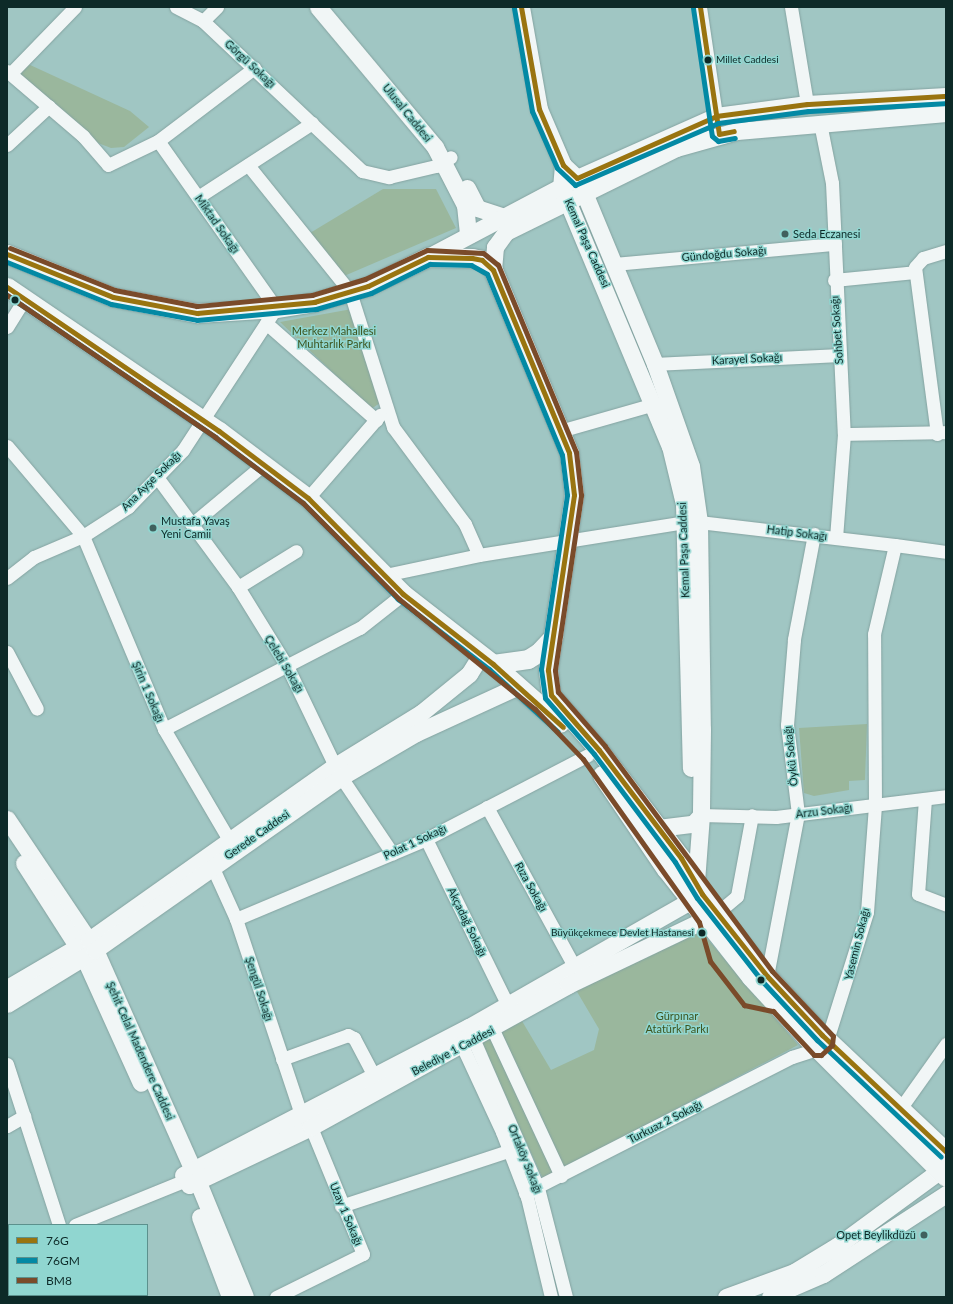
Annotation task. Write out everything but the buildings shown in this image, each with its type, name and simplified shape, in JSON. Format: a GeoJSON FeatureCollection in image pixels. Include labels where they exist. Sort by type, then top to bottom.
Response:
{"type":"FeatureCollection","features":[{"type":"Feature","properties":{"kind":"main road"},"geometry":{"type":"LineString","coordinates":[[7,254],[136,304],[197,313],[271,316],[350,292],[428,257],[472,258],[482,260],[493,270],[569,453],[574,495],[569,539],[548,670],[548,688],[554,701],[595,745],[658,828],[711,916],[751,977],[817,1039],[900,1109],[946,1152]]}},
{"type":"Feature","properties":{"kind":"main road"},"geometry":{"type":"LineString","coordinates":[[7,287],[201,418],[308,498],[403,594],[487,660],[565,729],[588,755],[677,884],[694,886]]}},
{"type":"Feature","properties":{"kind":"main road"},"geometry":{"type":"LineString","coordinates":[[487,660],[528,659],[539,652],[553,637]]}},
{"type":"Feature","properties":{"kind":"main road"},"geometry":{"type":"LineString","coordinates":[[518,686],[548,670]]}},
{"type":"Feature","properties":{"kind":"main road"},"geometry":{"type":"LineString","coordinates":[[711,916],[767,976],[817,1039],[944,1172]]}},
{"type":"Feature","properties":{"kind":"street"},"geometry":{"type":"LineString","coordinates":[[75,7],[9,72],[83,136],[108,165],[158,141],[254,68]]}},
{"type":"Feature","properties":{"kind":"street","name":"Görgü Sokağı"},"geometry":{"type":"LineString","coordinates":[[176,7],[203,21],[362,171],[389,177],[447,159]]}},
{"type":"Feature","properties":{"kind":"street"},"geometry":{"type":"LineString","coordinates":[[203,21],[217,7]]}},
{"type":"Feature","properties":{"kind":"street","name":"Ulusal Caddesi"},"geometry":{"type":"LineString","coordinates":[[318,7],[374,71],[447,159],[466,205],[468,233]]}},
{"type":"Feature","properties":{"kind":"street"},"geometry":{"type":"LineString","coordinates":[[332,7],[443,142],[447,159],[477,208],[501,216]]}},
{"type":"Feature","properties":{"kind":"street"},"geometry":{"type":"LineString","coordinates":[[522,7],[539,109],[563,165]]}},
{"type":"Feature","properties":{"kind":"street"},"geometry":{"type":"LineString","coordinates":[[700,7],[719,134]]}},
{"type":"Feature","properties":{"kind":"street"},"geometry":{"type":"LineString","coordinates":[[791,7],[807,104]]}},
{"type":"Feature","properties":{"kind":"street"},"geometry":{"type":"LineString","coordinates":[[428,257],[468,233],[577,178],[716,116],[807,104],[946,96]]}},
{"type":"Feature","properties":{"kind":"street"},"geometry":{"type":"LineString","coordinates":[[7,145],[49,106]]}},
{"type":"Feature","properties":{"kind":"street"},"geometry":{"type":"LineString","coordinates":[[493,270],[495,247],[506,232],[577,199],[676,148],[719,134],[820,123],[946,113]]}},
{"type":"Feature","properties":{"kind":"street","name":"Sohbet Sokağı"},"geometry":{"type":"LineString","coordinates":[[820,123],[828,152],[835,244],[834,280],[844,434],[836,538]]}},
{"type":"Feature","properties":{"kind":"street"},"geometry":{"type":"LineString","coordinates":[[198,197],[248,165],[315,126]]}},
{"type":"Feature","properties":{"kind":"street","name":"Miktad Sokağı"},"geometry":{"type":"LineString","coordinates":[[158,141],[198,197],[271,316],[376,420]]}},
{"type":"Feature","properties":{"kind":"street"},"geometry":{"type":"LineString","coordinates":[[248,165],[350,292],[393,427],[465,524],[479,555]]}},
{"type":"Feature","properties":{"kind":"street","name":"Kemal Paşa Caddesi"},"geometry":{"type":"LineString","coordinates":[[563,165],[577,178],[577,199],[670,446],[684,504],[692,522]]}},
{"type":"Feature","properties":{"kind":"street","name":"Kemal Paşa Caddesi"},"geometry":{"type":"LineString","coordinates":[[563,165],[561,186],[577,199],[614,264],[655,364],[691,466],[697,820],[694,886]]}},
{"type":"Feature","properties":{"kind":"street","name":"Gündoğdu Sokağı"},"geometry":{"type":"LineString","coordinates":[[614,264],[835,244]]}},
{"type":"Feature","properties":{"kind":"street"},"geometry":{"type":"LineString","coordinates":[[844,434],[941,433],[915,272],[923,258],[946,251]]}},
{"type":"Feature","properties":{"kind":"street"},"geometry":{"type":"LineString","coordinates":[[834,280],[915,272]]}},
{"type":"Feature","properties":{"kind":"street"},"geometry":{"type":"LineString","coordinates":[[7,327],[25,298]]}},
{"type":"Feature","properties":{"kind":"street","name":"Ana Ayşe Sokağı"},"geometry":{"type":"LineString","coordinates":[[7,578],[34,557],[83,536],[128,507],[182,450],[201,418],[271,316]]}},
{"type":"Feature","properties":{"kind":"street","name":"Karayel Sokağı"},"geometry":{"type":"LineString","coordinates":[[655,364],[839,355]]}},
{"type":"Feature","properties":{"kind":"street"},"geometry":{"type":"LineString","coordinates":[[560,431],[654,404]]}},
{"type":"Feature","properties":{"kind":"street"},"geometry":{"type":"LineString","coordinates":[[308,498],[387,407]]}},
{"type":"Feature","properties":{"kind":"street","name":"Şirin 1 Sokağı"},"geometry":{"type":"LineString","coordinates":[[7,446],[83,536],[164,730],[229,840]]}},
{"type":"Feature","properties":{"kind":"street"},"geometry":{"type":"LineString","coordinates":[[192,524],[264,464]]}},
{"type":"Feature","properties":{"kind":"street","name":"Çelebi Sokağı"},"geometry":{"type":"LineString","coordinates":[[157,477],[238,587],[288,668],[338,771],[392,853]]}},
{"type":"Feature","properties":{"kind":"street","name":"Hatip Sokağı"},"geometry":{"type":"LineString","coordinates":[[385,575],[479,555],[569,539],[692,522],[814,534],[946,552]]}},
{"type":"Feature","properties":{"kind":"street","name":"Öykü Sokağı"},"geometry":{"type":"LineString","coordinates":[[767,976],[798,814],[787,725],[794,639],[814,534]]}},
{"type":"Feature","properties":{"kind":"street","name":"Yasemin Sokağı"},"geometry":{"type":"LineString","coordinates":[[817,1039],[836,1021],[867,912],[875,805],[874,634],[895,545]]}},
{"type":"Feature","properties":{"kind":"street"},"geometry":{"type":"LineString","coordinates":[[238,587],[296,551]]}},
{"type":"Feature","properties":{"kind":"street"},"geometry":{"type":"LineString","coordinates":[[164,730],[288,668],[360,628],[403,594]]}},
{"type":"Feature","properties":{"kind":"street"},"geometry":{"type":"LineString","coordinates":[[7,652],[37,709]]}},
{"type":"Feature","properties":{"kind":"street","name":"Gerede Caddesi"},"geometry":{"type":"LineString","coordinates":[[7,1004],[450,692],[487,660]]}},
{"type":"Feature","properties":{"kind":"street","name":"Gerede Caddesi"},"geometry":{"type":"LineString","coordinates":[[209,861],[229,840],[338,771],[518,686]]}},
{"type":"Feature","properties":{"kind":"street","name":"Polat 1 Sokağı"},"geometry":{"type":"LineString","coordinates":[[236,919],[426,839],[487,806],[588,755]]}},
{"type":"Feature","properties":{"kind":"street","name":"Arzu Sokağı"},"geometry":{"type":"LineString","coordinates":[[697,820],[752,815],[798,814],[946,796]]}},
{"type":"Feature","properties":{"kind":"street"},"geometry":{"type":"LineString","coordinates":[[925,799],[918,894],[946,905]]}},
{"type":"Feature","properties":{"kind":"street","name":"Rıza Sokağı"},"geometry":{"type":"LineString","coordinates":[[487,806],[575,968]]}},
{"type":"Feature","properties":{"kind":"street"},"geometry":{"type":"LineString","coordinates":[[711,916],[737,896],[752,815]]}},
{"type":"Feature","properties":{"kind":"street","name":"Şehit Celal Madendere Caddesi"},"geometry":{"type":"LineString","coordinates":[[7,819],[86,949],[245,1297]]}},
{"type":"Feature","properties":{"kind":"street"},"geometry":{"type":"LineString","coordinates":[[658,828],[697,820]]}},
{"type":"Feature","properties":{"kind":"street","name":"Şehit Celal Madendere Caddesi"},"geometry":{"type":"LineString","coordinates":[[7,836],[86,949]]}},
{"type":"Feature","properties":{"kind":"street","name":"Akçadağ Sokağı"},"geometry":{"type":"LineString","coordinates":[[426,839],[508,1006]]}},
{"type":"Feature","properties":{"kind":"street","name":"Şengül Sokağı"},"geometry":{"type":"LineString","coordinates":[[209,861],[236,919],[282,1059],[306,1120]]}},
{"type":"Feature","properties":{"kind":"street","name":"Belediye 1 Caddesi"},"geometry":{"type":"LineString","coordinates":[[190,1178],[466,1037],[508,1006],[575,968],[694,886]]}},
{"type":"Feature","properties":{"kind":"street","name":"Belediye 1 Caddesi"},"geometry":{"type":"LineString","coordinates":[[306,1120],[374,1076],[466,1037],[493,1030],[568,986],[711,916]]}},
{"type":"Feature","properties":{"kind":"street","name":"Gerede Caddesi"},"geometry":{"type":"LineString","coordinates":[[7,988],[86,949]]}},
{"type":"Feature","properties":{"kind":"street"},"geometry":{"type":"LineString","coordinates":[[493,1030],[561,1176]]}},
{"type":"Feature","properties":{"kind":"street"},"geometry":{"type":"LineString","coordinates":[[282,1059],[348,1035],[354,1038],[374,1076]]}},
{"type":"Feature","properties":{"kind":"street","name":"Ortaköy Sokağı"},"geometry":{"type":"LineString","coordinates":[[466,1037],[515,1149],[538,1188],[566,1297]]}},
{"type":"Feature","properties":{"kind":"street","name":"Turkuaz 2 Sokağı"},"geometry":{"type":"LineString","coordinates":[[526,1193],[792,1057],[817,1039]]}},
{"type":"Feature","properties":{"kind":"street"},"geometry":{"type":"LineString","coordinates":[[900,1109],[946,1044]]}},
{"type":"Feature","properties":{"kind":"street"},"geometry":{"type":"LineString","coordinates":[[7,1064],[59,1224]]}},
{"type":"Feature","properties":{"kind":"street"},"geometry":{"type":"LineString","coordinates":[[7,1126],[24,1116]]}},
{"type":"Feature","properties":{"kind":"street","name":"Uzay 1 Sokağı"},"geometry":{"type":"LineString","coordinates":[[276,1297],[364,1254],[341,1206],[306,1120]]}},
{"type":"Feature","properties":{"kind":"street"},"geometry":{"type":"LineString","coordinates":[[341,1206],[515,1149]]}},
{"type":"Feature","properties":{"kind":"street","name":"Ortaköy Sokağı"},"geometry":{"type":"LineString","coordinates":[[515,1149],[551,1297]]}},
{"type":"Feature","properties":{"kind":"street"},"geometry":{"type":"LineString","coordinates":[[726,1297],[794,1272],[944,1172]]}},
{"type":"Feature","properties":{"kind":"street"},"geometry":{"type":"LineString","coordinates":[[77,1224],[190,1178]]}},
{"type":"Feature","properties":{"kind":"street","name":"Şehit Celal Madendere Caddesi"},"geometry":{"type":"LineString","coordinates":[[190,1178],[230,1297]]}},
{"type":"Feature","properties":{"kind":"street"},"geometry":{"type":"LineString","coordinates":[[770,1297],[823,1274],[946,1194]]}},
{"type":"Feature","properties":{"kind":"green space"},"geometry":{"type":"Polygon","coordinates":[[[28,64],[130,111],[149,127],[124,147],[111,148],[98,143],[20,75],[19,68],[28,64]]]}},
{"type":"Feature","properties":{"kind":"green space"},"geometry":{"type":"Polygon","coordinates":[[[383,189],[436,189],[456,228],[344,276],[310,233],[383,189]]]}},
{"type":"Feature","properties":{"kind":"green space","name":"Merkez Mahallesi Muhtarlık Parkı"},"geometry":{"type":"Polygon","coordinates":[[[352,309],[383,401],[371,409],[280,322],[352,309]]]}},
{"type":"Feature","properties":{"kind":"green space"},"geometry":{"type":"Polygon","coordinates":[[[867,724],[865,780],[849,781],[849,790],[814,796],[804,793],[799,728],[867,724]]]}},
{"type":"Feature","properties":{"kind":"green space","name":"Gürpınar Atatürk Parkı"},"geometry":{"type":"Polygon","coordinates":[[[698,928],[798,1045],[543,1179],[480,1041],[522,1021],[551,1070],[594,1050],[599,1029],[576,990],[698,928]]]}},
{"type":"Feature","properties":{"kind":"transit line","name":"76G"},"geometry":{"type":"LineString","coordinates":[[521,7],[539,109],[563,165],[577,178],[716,116],[807,104],[946,96]]}},
{"type":"Feature","properties":{"kind":"transit line","name":"76G"},"geometry":{"type":"LineString","coordinates":[[700,7],[719,134],[734,131]]}},
{"type":"Feature","properties":{"kind":"transit line","name":"76GM"},"geometry":{"type":"LineString","coordinates":[[514,8],[532,111],[557,168],[575,185],[718,123],[808,111],[946,103]]}},
{"type":"Feature","properties":{"kind":"transit line","name":"76GM"},"geometry":{"type":"LineString","coordinates":[[693,8],[712,136],[718,141],[735,138]]}},
{"type":"Feature","properties":{"kind":"transit line","name":"BM8"},"geometry":{"type":"LineString","coordinates":[[7,295],[215,437],[303,503],[399,599],[535,709],[583,759],[699,922],[710,961],[744,1005],[773,1011],[814,1055],[821,1055],[832,1045],[833,1036],[772,971],[605,746],[558,692],[555,670],[581,495],[576,452],[498,265],[483,253],[427,250],[365,279],[312,295],[197,306],[115,290],[10,248]]}},
{"type":"Feature","properties":{"kind":"transit line","name":"76G"},"geometry":{"type":"LineString","coordinates":[[7,254],[113,297],[197,313],[314,302],[368,286],[428,257],[472,258],[482,260],[493,270],[569,453],[574,495],[548,670],[551,695],[599,750],[681,858],[702,894],[767,976],[822,1035],[946,1152]]}},
{"type":"Feature","properties":{"kind":"transit line","name":"76GM"},"geometry":{"type":"LineString","coordinates":[[7,262],[111,304],[197,320],[316,309],[371,293],[430,264],[471,265],[487,274],[562,455],[567,495],[541,669],[545,698],[594,754],[675,862],[697,898],[762,981],[817,1040],[941,1157]]}},
{"type":"Feature","properties":{"kind":"transit line","name":"76G"},"geometry":{"type":"LineString","coordinates":[[7,287],[219,431],[308,498],[403,594],[493,664],[563,727]]}},
{"type":"Feature","properties":{"kind":"transit line","name":"76GM"},"geometry":{"type":"LineString","coordinates":[[7,295],[215,437],[303,503],[398,599],[489,669],[558,732]]}},
{"type":"Feature","properties":{"kind":"place","name":"Millet Caddesi"},"geometry":{"type":"Point","coordinates":[708,60]}},
{"type":"Feature","properties":{"kind":"place","name":"Seda Eczanesi"},"geometry":{"type":"Point","coordinates":[785,234]}},
{"type":"Feature","properties":{"kind":"place","name":"Mustafa Yavaş Yeni Camii"},"geometry":{"type":"Point","coordinates":[153,528]}},
{"type":"Feature","properties":{"kind":"place","name":"Büyükçekmece Devlet Hastanesi"},"geometry":{"type":"Point","coordinates":[702,933]}},
{"type":"Feature","properties":{"kind":"place","name":"Opet Beylikdüzü"},"geometry":{"type":"Point","coordinates":[924,1235]}}]}
